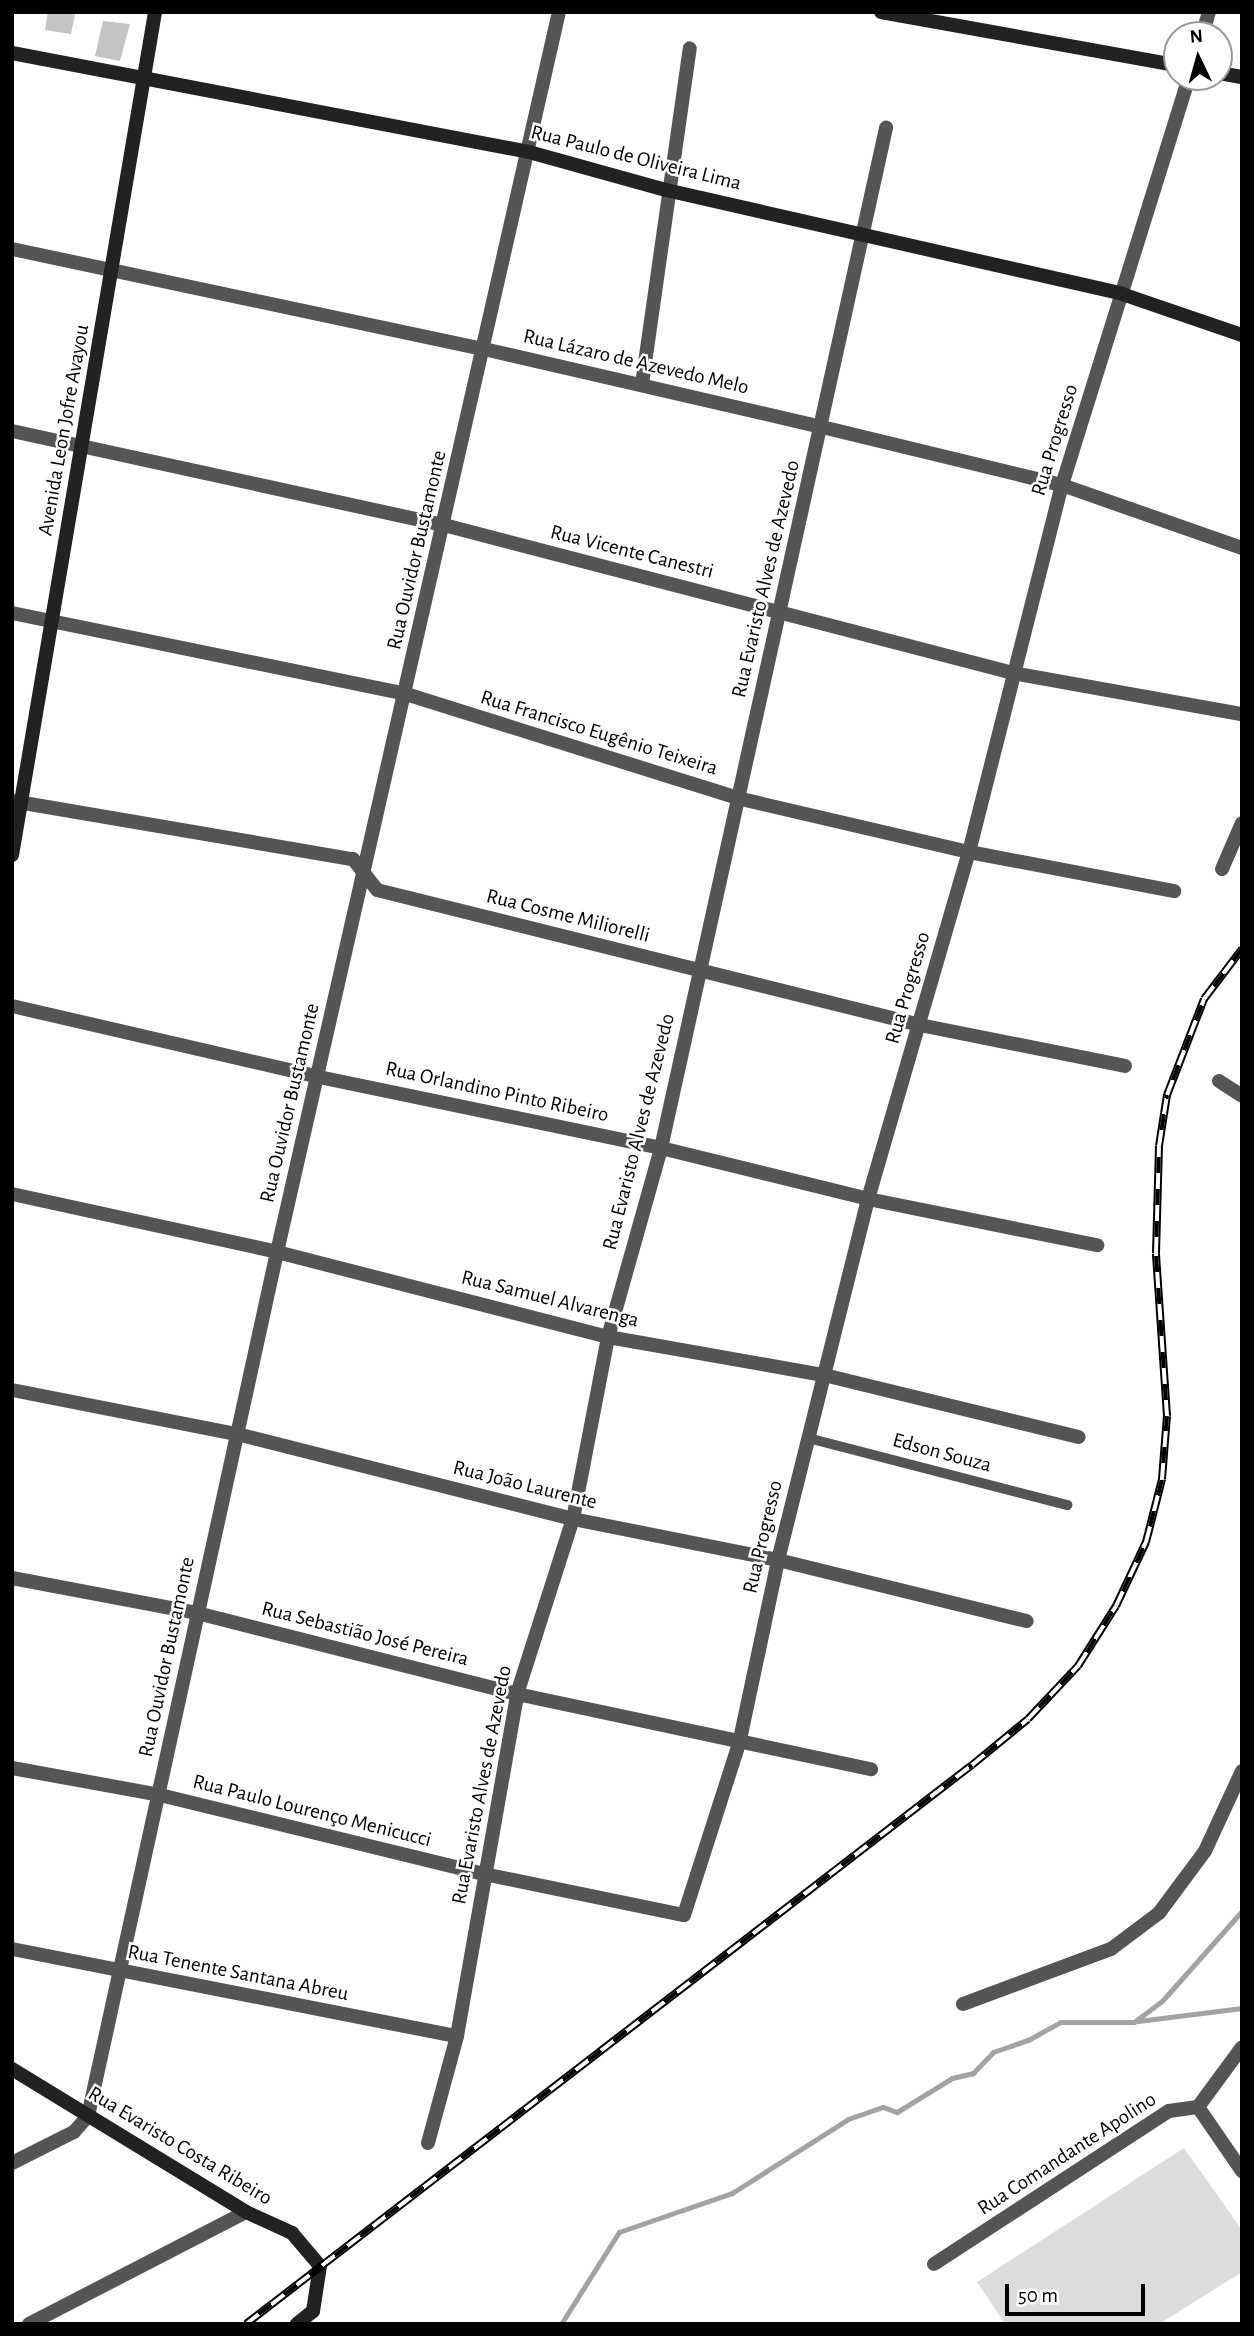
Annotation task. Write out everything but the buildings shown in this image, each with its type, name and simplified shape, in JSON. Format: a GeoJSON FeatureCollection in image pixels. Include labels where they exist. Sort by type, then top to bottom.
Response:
{"type":"FeatureCollection","features":[{"type":"Feature","properties":{"kind":"street","name":"Avenida Leon Jofre Avayou"},"geometry":{"type":"LineString","coordinates":[[12,855],[16,801],[53,620],[155,12]]}},
{"type":"Feature","properties":{"kind":"street","name":"Rua Ouvidor Bustamonte"},"geometry":{"type":"LineString","coordinates":[[88,2116],[117,1971],[160,1795],[197,1613],[277,1252],[319,1077],[559,12]]}},
{"type":"Feature","properties":{"kind":"street"},"geometry":{"type":"LineString","coordinates":[[881,12],[911,15],[1163,62]]}},
{"type":"Feature","properties":{"kind":"street"},"geometry":{"type":"LineString","coordinates":[[642,384],[666,190],[690,48]]}},
{"type":"Feature","properties":{"kind":"street","name":"Rua Paulo de Oliveira Lima"},"geometry":{"type":"LineString","coordinates":[[12,53],[144,75],[529,152],[666,190],[863,232],[1122,294],[1242,335]]}},
{"type":"Feature","properties":{"kind":"street","name":"Rua Progresso"},"geometry":{"type":"LineString","coordinates":[[684,1915],[739,1744],[778,1560],[868,1199],[969,852],[1062,485],[1185,91]]}},
{"type":"Feature","properties":{"kind":"street","name":"Rua Evaristo Alves de Azevedo"},"geometry":{"type":"LineString","coordinates":[[428,2143],[457,2036],[517,1694],[573,1520],[608,1337],[661,1147],[886,128]]}},
{"type":"Feature","properties":{"kind":"street","name":"Rua Lázaro de Azevedo Melo"},"geometry":{"type":"LineString","coordinates":[[12,249],[113,267],[642,384],[1062,485],[1242,548]]}},
{"type":"Feature","properties":{"kind":"street","name":"Rua Vicente Canestri"},"geometry":{"type":"LineString","coordinates":[[12,430],[444,526],[1013,673],[1242,713]]}},
{"type":"Feature","properties":{"kind":"street","name":"Rua Francisco Eugênio Teixeira"},"geometry":{"type":"LineString","coordinates":[[12,613],[406,694],[737,798],[969,852],[1174,891]]}},
{"type":"Feature","properties":{"kind":"street","name":"Rua Cosme Miliorelli"},"geometry":{"type":"LineString","coordinates":[[16,801],[353,859],[377,890],[920,1025],[1125,1066]]}},
{"type":"Feature","properties":{"kind":"street"},"geometry":{"type":"LineString","coordinates":[[1222,869],[1242,823]]}},
{"type":"Feature","properties":{"kind":"street","name":"Rua Orlandino Pinto Ribeiro"},"geometry":{"type":"LineString","coordinates":[[12,1006],[319,1077],[661,1147],[868,1199],[1097,1245]]}},
{"type":"Feature","properties":{"kind":"street"},"geometry":{"type":"LineString","coordinates":[[1219,1081],[1242,1096]]}},
{"type":"Feature","properties":{"kind":"street","name":"Rua Samuel Alvarenga"},"geometry":{"type":"LineString","coordinates":[[12,1194],[277,1252],[608,1337],[824,1375],[1079,1437]]}},
{"type":"Feature","properties":{"kind":"street","name":"Rua João Laurente"},"geometry":{"type":"LineString","coordinates":[[12,1390],[237,1434],[573,1520],[778,1560],[1027,1621]]}},
{"type":"Feature","properties":{"kind":"street","name":"Rua Sebastião José Pereira"},"geometry":{"type":"LineString","coordinates":[[12,1578],[197,1613],[517,1694],[739,1744],[871,1769]]}},
{"type":"Feature","properties":{"kind":"street","name":"Rua Paulo Lourenço Menicucci"},"geometry":{"type":"LineString","coordinates":[[12,1768],[160,1795],[484,1874],[684,1915]]}},
{"type":"Feature","properties":{"kind":"street"},"geometry":{"type":"LineString","coordinates":[[963,2004],[1111,1949],[1159,1913],[1205,1851],[1242,1771]]}},
{"type":"Feature","properties":{"kind":"street","name":"Rua Tenente Santana Abreu"},"geometry":{"type":"LineString","coordinates":[[12,1949],[457,2036]]}},
{"type":"Feature","properties":{"kind":"street"},"geometry":{"type":"LineString","coordinates":[[1242,2047],[1198,2107],[1242,2171]]}},
{"type":"Feature","properties":{"kind":"street","name":"Rua Evaristo Costa Ribeiro"},"geometry":{"type":"LineString","coordinates":[[12,2069],[246,2212],[292,2233],[320,2266],[313,2311],[297,2324]]}},
{"type":"Feature","properties":{"kind":"street","name":"Rua Comandante Apolino"},"geometry":{"type":"LineString","coordinates":[[934,2264],[1169,2111],[1198,2107]]}},
{"type":"Feature","properties":{"kind":"street"},"geometry":{"type":"LineString","coordinates":[[12,2163],[74,2132],[88,2116]]}},
{"type":"Feature","properties":{"kind":"street"},"geometry":{"type":"LineString","coordinates":[[29,2324],[246,2212]]}},
{"type":"Feature","properties":{"kind":"lane","name":"Edson Souza"},"geometry":{"type":"LineString","coordinates":[[808,1438],[1067,1506]]}},
{"type":"Feature","properties":{"kind":"shaded area"},"geometry":{"type":"Polygon","coordinates":[[[1184,2148],[1242,2230],[1242,2272],[1159,2324],[1005,2324],[977,2282],[1184,2148]]]}},
{"type":"Feature","properties":{"kind":"waterway"},"geometry":{"type":"LineString","coordinates":[[561,2324],[619,2232],[732,2193],[848,2119],[883,2107],[897,2112],[952,2078],[973,2073],[993,2052],[1028,2040],[1060,2022],[1134,2022],[1162,2001],[1242,1911]]}},
{"type":"Feature","properties":{"kind":"waterway"},"geometry":{"type":"LineString","coordinates":[[1138,2021],[1242,2008]]}},
{"type":"Feature","properties":{"kind":"railway"},"geometry":{"type":"LineString","coordinates":[[246,2324],[972,1765],[1028,1719],[1078,1666],[1116,1606],[1146,1542],[1162,1479],[1167,1416],[1156,1253],[1159,1146],[1167,1095],[1204,999],[1242,949]]}}]}
